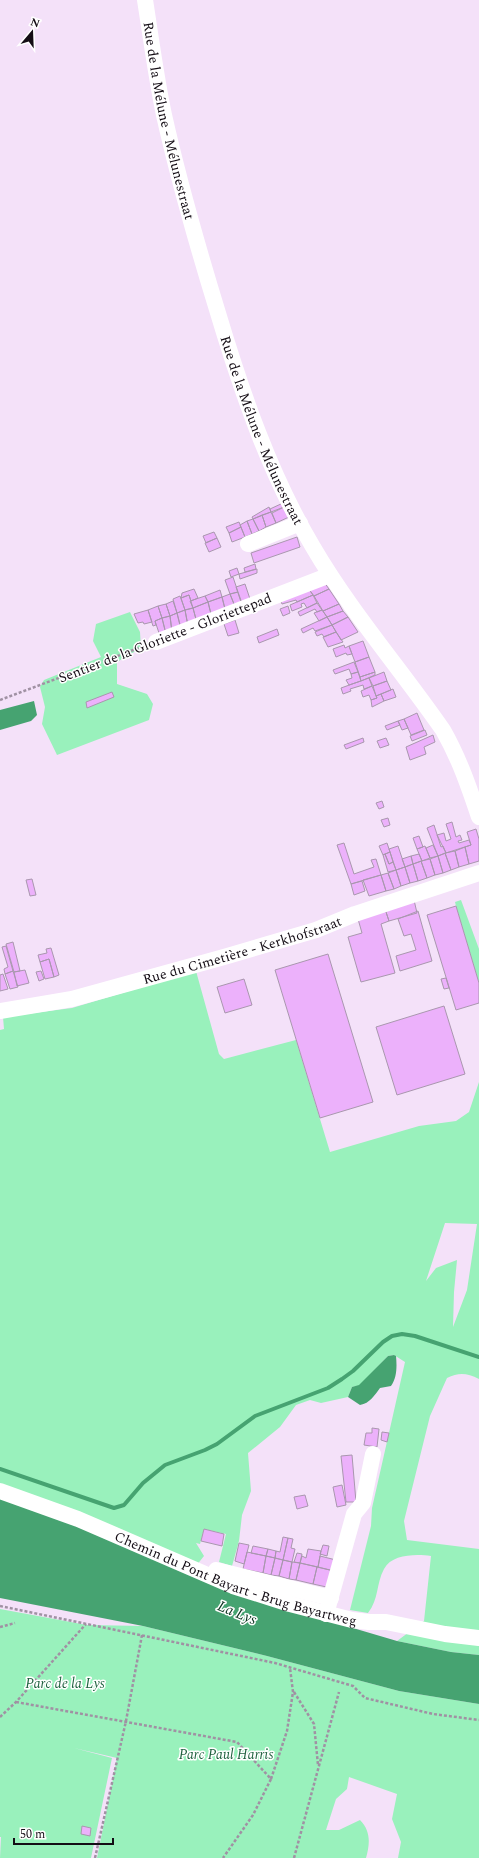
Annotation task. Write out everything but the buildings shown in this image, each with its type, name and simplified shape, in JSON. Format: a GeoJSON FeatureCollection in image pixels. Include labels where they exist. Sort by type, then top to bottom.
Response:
{"type":"FeatureCollection","features":[{"type":"Feature","properties":{"kind":"street","name":"Rue de la Mélune - Mélunestraat"},"geometry":{"type":"LineString","coordinates":[[145,0],[164,114],[200,255],[245,396],[264,445],[300,523],[330,575],[356,615],[443,730],[455,751],[479,817]]}},
{"type":"Feature","properties":{"kind":"street"},"geometry":{"type":"LineString","coordinates":[[248,544],[300,523]]}},
{"type":"Feature","properties":{"kind":"street","name":"Sentier de la Gloriette - Gloriettepad"},"geometry":{"type":"LineString","coordinates":[[156,642],[330,575]]}},
{"type":"Feature","properties":{"kind":"street","name":"Rue du Cimetière - Kerkhofstraat"},"geometry":{"type":"LineString","coordinates":[[0,1010],[72,999],[224,957],[316,930],[355,914],[479,873]]}},
{"type":"Feature","properties":{"kind":"street"},"geometry":{"type":"LineString","coordinates":[[326,1614],[354,1514],[363,1503],[373,1454]]}},
{"type":"Feature","properties":{"kind":"street","name":"Chemin du Pont Bayart - Brug Bayartweg"},"geometry":{"type":"LineString","coordinates":[[0,1491],[78,1519],[232,1586],[326,1614],[352,1620],[386,1622],[445,1634],[479,1638]]}},
{"type":"Feature","properties":{"kind":"street"},"geometry":{"type":"LineString","coordinates":[[196,1571],[210,1569],[331,1598]]}},
{"type":"Feature","properties":{"kind":"path","name":"Sentier de la Gloriette - Gloriettepad"},"geometry":{"type":"LineString","coordinates":[[0,700],[156,642]]}},
{"type":"Feature","properties":{"kind":"path"},"geometry":{"type":"LineString","coordinates":[[0,1606],[142,1635],[290,1668],[353,1686],[365,1698],[433,1714],[479,1720]]}},
{"type":"Feature","properties":{"kind":"path"},"geometry":{"type":"LineString","coordinates":[[0,1627],[15,1623]]}},
{"type":"Feature","properties":{"kind":"path"},"geometry":{"type":"LineString","coordinates":[[0,1717],[16,1702],[86,1624]]}},
{"type":"Feature","properties":{"kind":"path"},"geometry":{"type":"LineString","coordinates":[[95,1858],[126,1721],[142,1635]]}},
{"type":"Feature","properties":{"kind":"path"},"geometry":{"type":"LineString","coordinates":[[223,1858],[253,1815],[271,1779],[287,1731],[293,1692],[290,1668]]}},
{"type":"Feature","properties":{"kind":"path"},"geometry":{"type":"LineString","coordinates":[[293,1692],[314,1724],[318,1768]]}},
{"type":"Feature","properties":{"kind":"path"},"geometry":{"type":"LineString","coordinates":[[294,1858],[339,1692]]}},
{"type":"Feature","properties":{"kind":"path"},"geometry":{"type":"LineString","coordinates":[[16,1702],[237,1742],[271,1779]]}},
{"type":"Feature","properties":{"kind":"green space"},"geometry":{"type":"Polygon","coordinates":[[[130,612],[140,632],[141,648],[117,662],[117,684],[147,694],[153,704],[149,720],[57,755],[42,724],[45,707],[40,687],[44,680],[101,657],[93,641],[96,624],[130,612]]]}},
{"type":"Feature","properties":{"kind":"green space"},"geometry":{"type":"Polygon","coordinates":[[[461,900],[479,949],[479,983],[455,902],[461,900]]]}},
{"type":"Feature","properties":{"kind":"green space"},"geometry":{"type":"Polygon","coordinates":[[[196,971],[219,1054],[224,1059],[296,1040],[330,1152],[419,1126],[456,1121],[469,1112],[479,1082],[479,1379],[471,1375],[463,1374],[447,1378],[430,1416],[404,1521],[407,1540],[479,1549],[479,1655],[451,1652],[397,1641],[424,1621],[431,1556],[412,1555],[393,1560],[384,1569],[381,1575],[376,1597],[372,1608],[368,1613],[350,1610],[371,1526],[372,1508],[405,1362],[394,1355],[388,1356],[359,1386],[352,1387],[348,1397],[321,1403],[310,1400],[296,1405],[280,1427],[248,1453],[251,1491],[242,1515],[239,1541],[232,1566],[219,1562],[226,1534],[204,1529],[200,1544],[196,1543],[204,1556],[196,1566],[0,1498],[0,1030],[4,1029],[3,1017],[72,1008],[196,971]],[[445,1223],[426,1281],[436,1268],[457,1260],[453,1327],[467,1290],[477,1224],[445,1223]]]}},
{"type":"Feature","properties":{"kind":"green space"},"geometry":{"type":"Polygon","coordinates":[[[0,1609],[87,1625],[143,1626],[267,1656],[399,1691],[479,1704],[479,1858],[398,1858],[401,1842],[392,1819],[397,1794],[349,1777],[347,1789],[336,1799],[326,1830],[339,1830],[360,1820],[364,1824],[369,1838],[366,1858],[97,1858],[117,1758],[74,1748],[112,1758],[91,1858],[0,1858],[0,1609]]]}},
{"type":"Feature","properties":{"kind":"water"},"geometry":{"type":"Polygon","coordinates":[[[34,701],[37,715],[31,721],[0,730],[0,710],[34,701]]]}},
{"type":"Feature","properties":{"kind":"water"},"geometry":{"type":"Polygon","coordinates":[[[388,1356],[396,1356],[396,1372],[391,1386],[380,1388],[369,1401],[360,1405],[348,1397],[352,1387],[359,1385],[388,1356]]]}},
{"type":"Feature","properties":{"kind":"water","name":"La Lys"},"geometry":{"type":"Polygon","coordinates":[[[0,1498],[24,1505],[258,1600],[397,1641],[451,1652],[479,1655],[479,1704],[399,1691],[267,1656],[143,1626],[0,1598],[0,1498]]]}},
{"type":"Feature","properties":{"kind":"waterway"},"geometry":{"type":"LineString","coordinates":[[0,1469],[114,1508],[124,1505],[143,1483],[165,1465],[217,1444],[255,1416],[328,1388],[353,1371],[383,1342],[392,1336],[402,1334],[415,1336],[479,1357]]}},
{"type":"Feature","properties":{"kind":"park label","name":"Parc de la Lys"},"geometry":{"type":"Point","coordinates":[65,1683]}},
{"type":"Feature","properties":{"kind":"park label","name":"Parc Paul Harris"},"geometry":{"type":"Point","coordinates":[226,1754]}}]}
